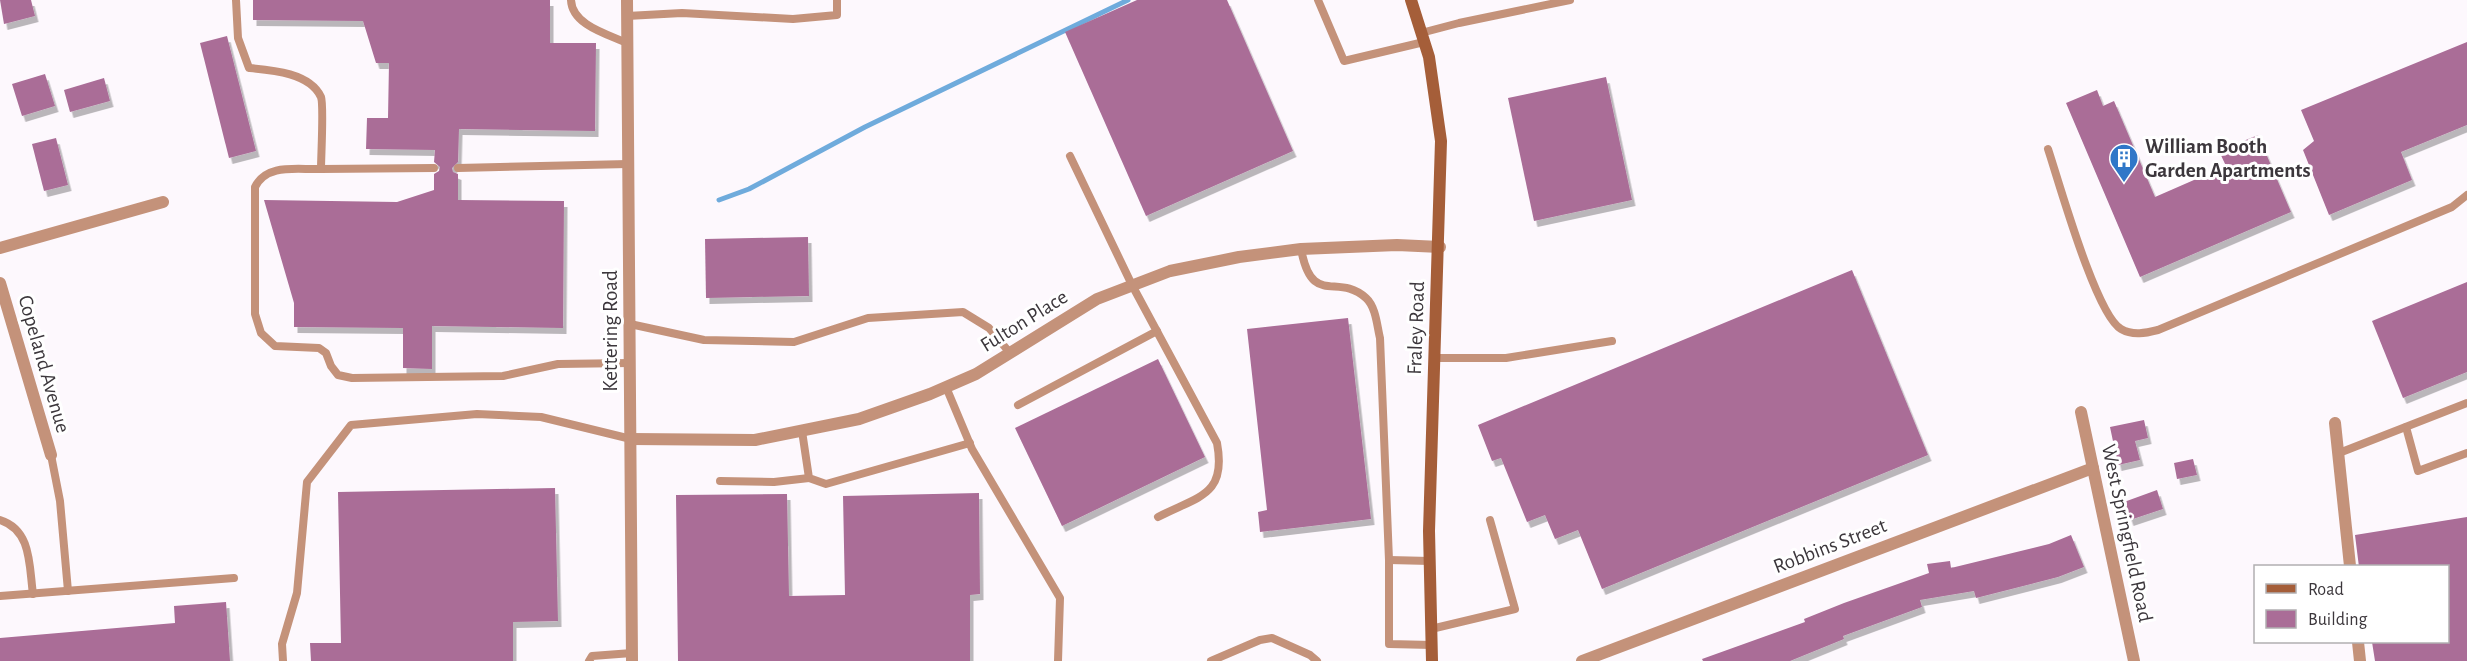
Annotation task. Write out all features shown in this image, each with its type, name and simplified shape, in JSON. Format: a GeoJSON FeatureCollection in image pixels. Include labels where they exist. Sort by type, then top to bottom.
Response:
{"type":"FeatureCollection","features":[{"type":"Feature","properties":{"kind":"street","name":"Kettering Road"},"geometry":{"type":"LineString","coordinates":[[627,0],[632,657]]}},
{"type":"Feature","properties":{"kind":"street","name":"Fraley Road"},"geometry":{"type":"LineString","coordinates":[[1412,0],[1429,57],[1441,141],[1430,561],[1432,661]]}},
{"type":"Feature","properties":{"kind":"street"},"geometry":{"type":"LineString","coordinates":[[0,248],[163,202]]}},
{"type":"Feature","properties":{"kind":"street","name":"Fulton Place"},"geometry":{"type":"LineString","coordinates":[[631,439],[755,440],[859,419],[976,374],[1097,299],[1170,271],[1239,257],[1301,249],[1397,244],[1440,247]]}},
{"type":"Feature","properties":{"kind":"street","name":"Copeland Avenue"},"geometry":{"type":"LineString","coordinates":[[0,283],[51,456]]}},
{"type":"Feature","properties":{"kind":"street","name":"West Springfield Road"},"geometry":{"type":"LineString","coordinates":[[2081,412],[2134,661]]}},
{"type":"Feature","properties":{"kind":"street"},"geometry":{"type":"LineString","coordinates":[[2336,423],[2350,565]]}},
{"type":"Feature","properties":{"kind":"street","name":"Robbins Street"},"geometry":{"type":"LineString","coordinates":[[1582,661],[2093,468]]}},
{"type":"Feature","properties":{"kind":"street"},"geometry":{"type":"LineString","coordinates":[[2358,643],[2360,661]]}},
{"type":"Feature","properties":{"kind":"lane"},"geometry":{"type":"LineString","coordinates":[[236,0],[238,38],[249,68],[292,75],[311,85],[321,98],[321,169]]}},
{"type":"Feature","properties":{"kind":"lane"},"geometry":{"type":"LineString","coordinates":[[571,0],[571,9],[581,21],[627,43]]}},
{"type":"Feature","properties":{"kind":"lane"},"geometry":{"type":"LineString","coordinates":[[627,16],[682,14],[793,19],[837,15],[837,0]]}},
{"type":"Feature","properties":{"kind":"lane"},"geometry":{"type":"LineString","coordinates":[[1318,0],[1344,61],[1423,38],[1459,23],[1570,0]]}},
{"type":"Feature","properties":{"kind":"lane"},"geometry":{"type":"LineString","coordinates":[[2049,149],[2087,268],[2108,313],[2121,329],[2140,334],[2158,330],[2452,207],[2467,195]]}},
{"type":"Feature","properties":{"kind":"lane"},"geometry":{"type":"LineString","coordinates":[[1070,156],[1132,285],[1217,443],[1221,464],[1216,483],[1209,490],[1158,517]]}},
{"type":"Feature","properties":{"kind":"lane"},"geometry":{"type":"LineString","coordinates":[[458,168],[628,164]]}},
{"type":"Feature","properties":{"kind":"lane"},"geometry":{"type":"LineString","coordinates":[[434,168],[270,171],[260,177],[255,187],[255,314],[261,333],[275,346],[320,348],[326,353],[331,366],[338,375],[352,378],[503,376],[558,364],[630,363]]}},
{"type":"Feature","properties":{"kind":"lane"},"geometry":{"type":"LineString","coordinates":[[1301,249],[1305,269],[1312,281],[1327,287],[1352,290],[1367,298],[1375,312],[1380,338],[1389,560],[1389,644],[1432,645]]}},
{"type":"Feature","properties":{"kind":"lane"},"geometry":{"type":"LineString","coordinates":[[630,324],[704,340],[794,342],[868,318],[963,312],[989,328],[1010,353]]}},
{"type":"Feature","properties":{"kind":"lane"},"geometry":{"type":"LineString","coordinates":[[1018,405],[1157,331]]}},
{"type":"Feature","properties":{"kind":"lane"},"geometry":{"type":"LineString","coordinates":[[1434,358],[1506,358],[1612,341]]}},
{"type":"Feature","properties":{"kind":"lane"},"geometry":{"type":"LineString","coordinates":[[946,387],[970,443],[1060,598],[1058,661]]}},
{"type":"Feature","properties":{"kind":"lane"},"geometry":{"type":"LineString","coordinates":[[2338,453],[2467,403]]}},
{"type":"Feature","properties":{"kind":"lane"},"geometry":{"type":"LineString","coordinates":[[283,661],[282,645],[297,593],[307,483],[351,425],[477,414],[541,417],[631,439]]}},
{"type":"Feature","properties":{"kind":"lane"},"geometry":{"type":"LineString","coordinates":[[2406,427],[2418,471],[2467,453]]}},
{"type":"Feature","properties":{"kind":"lane"},"geometry":{"type":"LineString","coordinates":[[802,430],[809,478]]}},
{"type":"Feature","properties":{"kind":"lane"},"geometry":{"type":"LineString","coordinates":[[720,481],[774,482],[809,478],[826,484],[970,443]]}},
{"type":"Feature","properties":{"kind":"lane"},"geometry":{"type":"LineString","coordinates":[[51,456],[60,501],[69,591]]}},
{"type":"Feature","properties":{"kind":"lane"},"geometry":{"type":"LineString","coordinates":[[0,520],[19,531],[24,539],[33,594]]}},
{"type":"Feature","properties":{"kind":"lane"},"geometry":{"type":"LineString","coordinates":[[1431,629],[1515,609],[1490,520]]}},
{"type":"Feature","properties":{"kind":"lane"},"geometry":{"type":"LineString","coordinates":[[1389,560],[1430,561]]}},
{"type":"Feature","properties":{"kind":"lane"},"geometry":{"type":"LineString","coordinates":[[0,596],[234,578]]}},
{"type":"Feature","properties":{"kind":"lane"},"geometry":{"type":"LineString","coordinates":[[1211,661],[1260,640],[1272,638],[1310,655],[1317,661]]}},
{"type":"Feature","properties":{"kind":"lane"},"geometry":{"type":"LineString","coordinates":[[589,661],[592,656],[601,654],[632,657]]}},
{"type":"Feature","properties":{"kind":"building"},"geometry":{"type":"Polygon","coordinates":[[[0,0],[31,0],[35,16],[4,24],[0,0]]]}},
{"type":"Feature","properties":{"kind":"building"},"geometry":{"type":"Polygon","coordinates":[[[253,0],[550,0],[550,43],[596,43],[595,131],[459,129],[458,162],[452,168],[453,172],[458,174],[458,200],[564,201],[563,328],[432,326],[432,369],[403,368],[403,328],[294,327],[294,303],[264,200],[397,202],[434,190],[434,174],[439,171],[440,167],[434,162],[435,150],[366,149],[367,118],[388,118],[389,63],[376,63],[363,21],[253,20],[253,0]]]}},
{"type":"Feature","properties":{"kind":"building"},"geometry":{"type":"Polygon","coordinates":[[[1137,0],[1227,0],[1293,151],[1146,216],[1065,32],[1137,0]]]}},
{"type":"Feature","properties":{"kind":"building"},"geometry":{"type":"Polygon","coordinates":[[[227,36],[256,151],[229,158],[200,43],[227,36]]]}},
{"type":"Feature","properties":{"kind":"building"},"geometry":{"type":"Polygon","coordinates":[[[2467,42],[2467,125],[2401,152],[2412,180],[2329,215],[2303,150],[2314,141],[2301,110],[2467,42]]]}},
{"type":"Feature","properties":{"kind":"building"},"geometry":{"type":"Polygon","coordinates":[[[45,74],[55,106],[22,116],[12,84],[45,74]]]}},
{"type":"Feature","properties":{"kind":"building"},"geometry":{"type":"Polygon","coordinates":[[[1606,77],[1632,200],[1534,221],[1508,98],[1606,77]]]}},
{"type":"Feature","properties":{"kind":"building"},"geometry":{"type":"Polygon","coordinates":[[[104,78],[110,101],[70,112],[64,90],[104,78]]]}},
{"type":"Feature","properties":{"kind":"building","name":"William Booth Garden Apartments"},"geometry":{"type":"Polygon","coordinates":[[[2097,90],[2103,106],[2114,101],[2155,197],[2226,166],[2219,151],[2258,135],[2291,212],[2140,277],[2066,103],[2097,90]]]}},
{"type":"Feature","properties":{"kind":"building"},"geometry":{"type":"Polygon","coordinates":[[[56,138],[68,185],[44,191],[32,144],[56,138]]]}},
{"type":"Feature","properties":{"kind":"building"},"geometry":{"type":"Polygon","coordinates":[[[808,237],[809,296],[706,298],[705,239],[808,237]]]}},
{"type":"Feature","properties":{"kind":"building"},"geometry":{"type":"Polygon","coordinates":[[[1852,270],[1928,455],[1602,589],[1578,530],[1555,539],[1545,515],[1527,522],[1501,458],[1492,461],[1478,425],[1852,270]]]}},
{"type":"Feature","properties":{"kind":"building"},"geometry":{"type":"Polygon","coordinates":[[[2467,282],[2467,372],[2403,398],[2372,321],[2467,282]]]}},
{"type":"Feature","properties":{"kind":"building"},"geometry":{"type":"Polygon","coordinates":[[[1348,318],[1371,519],[1260,532],[1258,512],[1267,510],[1247,329],[1348,318]]]}},
{"type":"Feature","properties":{"kind":"building"},"geometry":{"type":"Polygon","coordinates":[[[1158,359],[1205,457],[1062,526],[1015,428],[1158,359]]]}},
{"type":"Feature","properties":{"kind":"building"},"geometry":{"type":"Polygon","coordinates":[[[2144,420],[2148,438],[2135,441],[2140,460],[2118,465],[2110,427],[2144,420]]]}},
{"type":"Feature","properties":{"kind":"building"},"geometry":{"type":"Polygon","coordinates":[[[2193,459],[2197,475],[2177,479],[2174,463],[2193,459]]]}},
{"type":"Feature","properties":{"kind":"building"},"geometry":{"type":"Polygon","coordinates":[[[555,488],[558,621],[513,622],[513,661],[311,661],[310,643],[341,643],[338,492],[555,488]]]}},
{"type":"Feature","properties":{"kind":"building"},"geometry":{"type":"Polygon","coordinates":[[[2157,490],[2163,509],[2130,520],[2124,502],[2157,490]]]}},
{"type":"Feature","properties":{"kind":"building"},"geometry":{"type":"Polygon","coordinates":[[[979,493],[980,594],[970,595],[970,661],[678,661],[676,495],[787,494],[789,596],[845,595],[843,496],[979,493]]]}},
{"type":"Feature","properties":{"kind":"building"},"geometry":{"type":"Polygon","coordinates":[[[2467,517],[2467,661],[2375,661],[2372,643],[2449,643],[2449,565],[2359,565],[2355,535],[2467,517]]]}},
{"type":"Feature","properties":{"kind":"building"},"geometry":{"type":"Polygon","coordinates":[[[2071,535],[2084,567],[2058,577],[1976,598],[1974,591],[1920,600],[1922,607],[1843,636],[1844,639],[1790,661],[1703,661],[1702,659],[1805,622],[1804,619],[1844,603],[1929,573],[1927,564],[1950,561],[1951,568],[2049,544],[2071,535]]]}},
{"type":"Feature","properties":{"kind":"building"},"geometry":{"type":"Polygon","coordinates":[[[226,602],[230,661],[0,661],[0,638],[175,623],[174,606],[226,602]]]}},
{"type":"Feature","properties":{"kind":"waterway"},"geometry":{"type":"LineString","coordinates":[[719,200],[749,189],[865,127],[1128,0]]}},
{"type":"Feature","properties":{"kind":"place","name":"William Booth Garden Apartments"},"geometry":{"type":"Point","coordinates":[2124,184]}}]}
